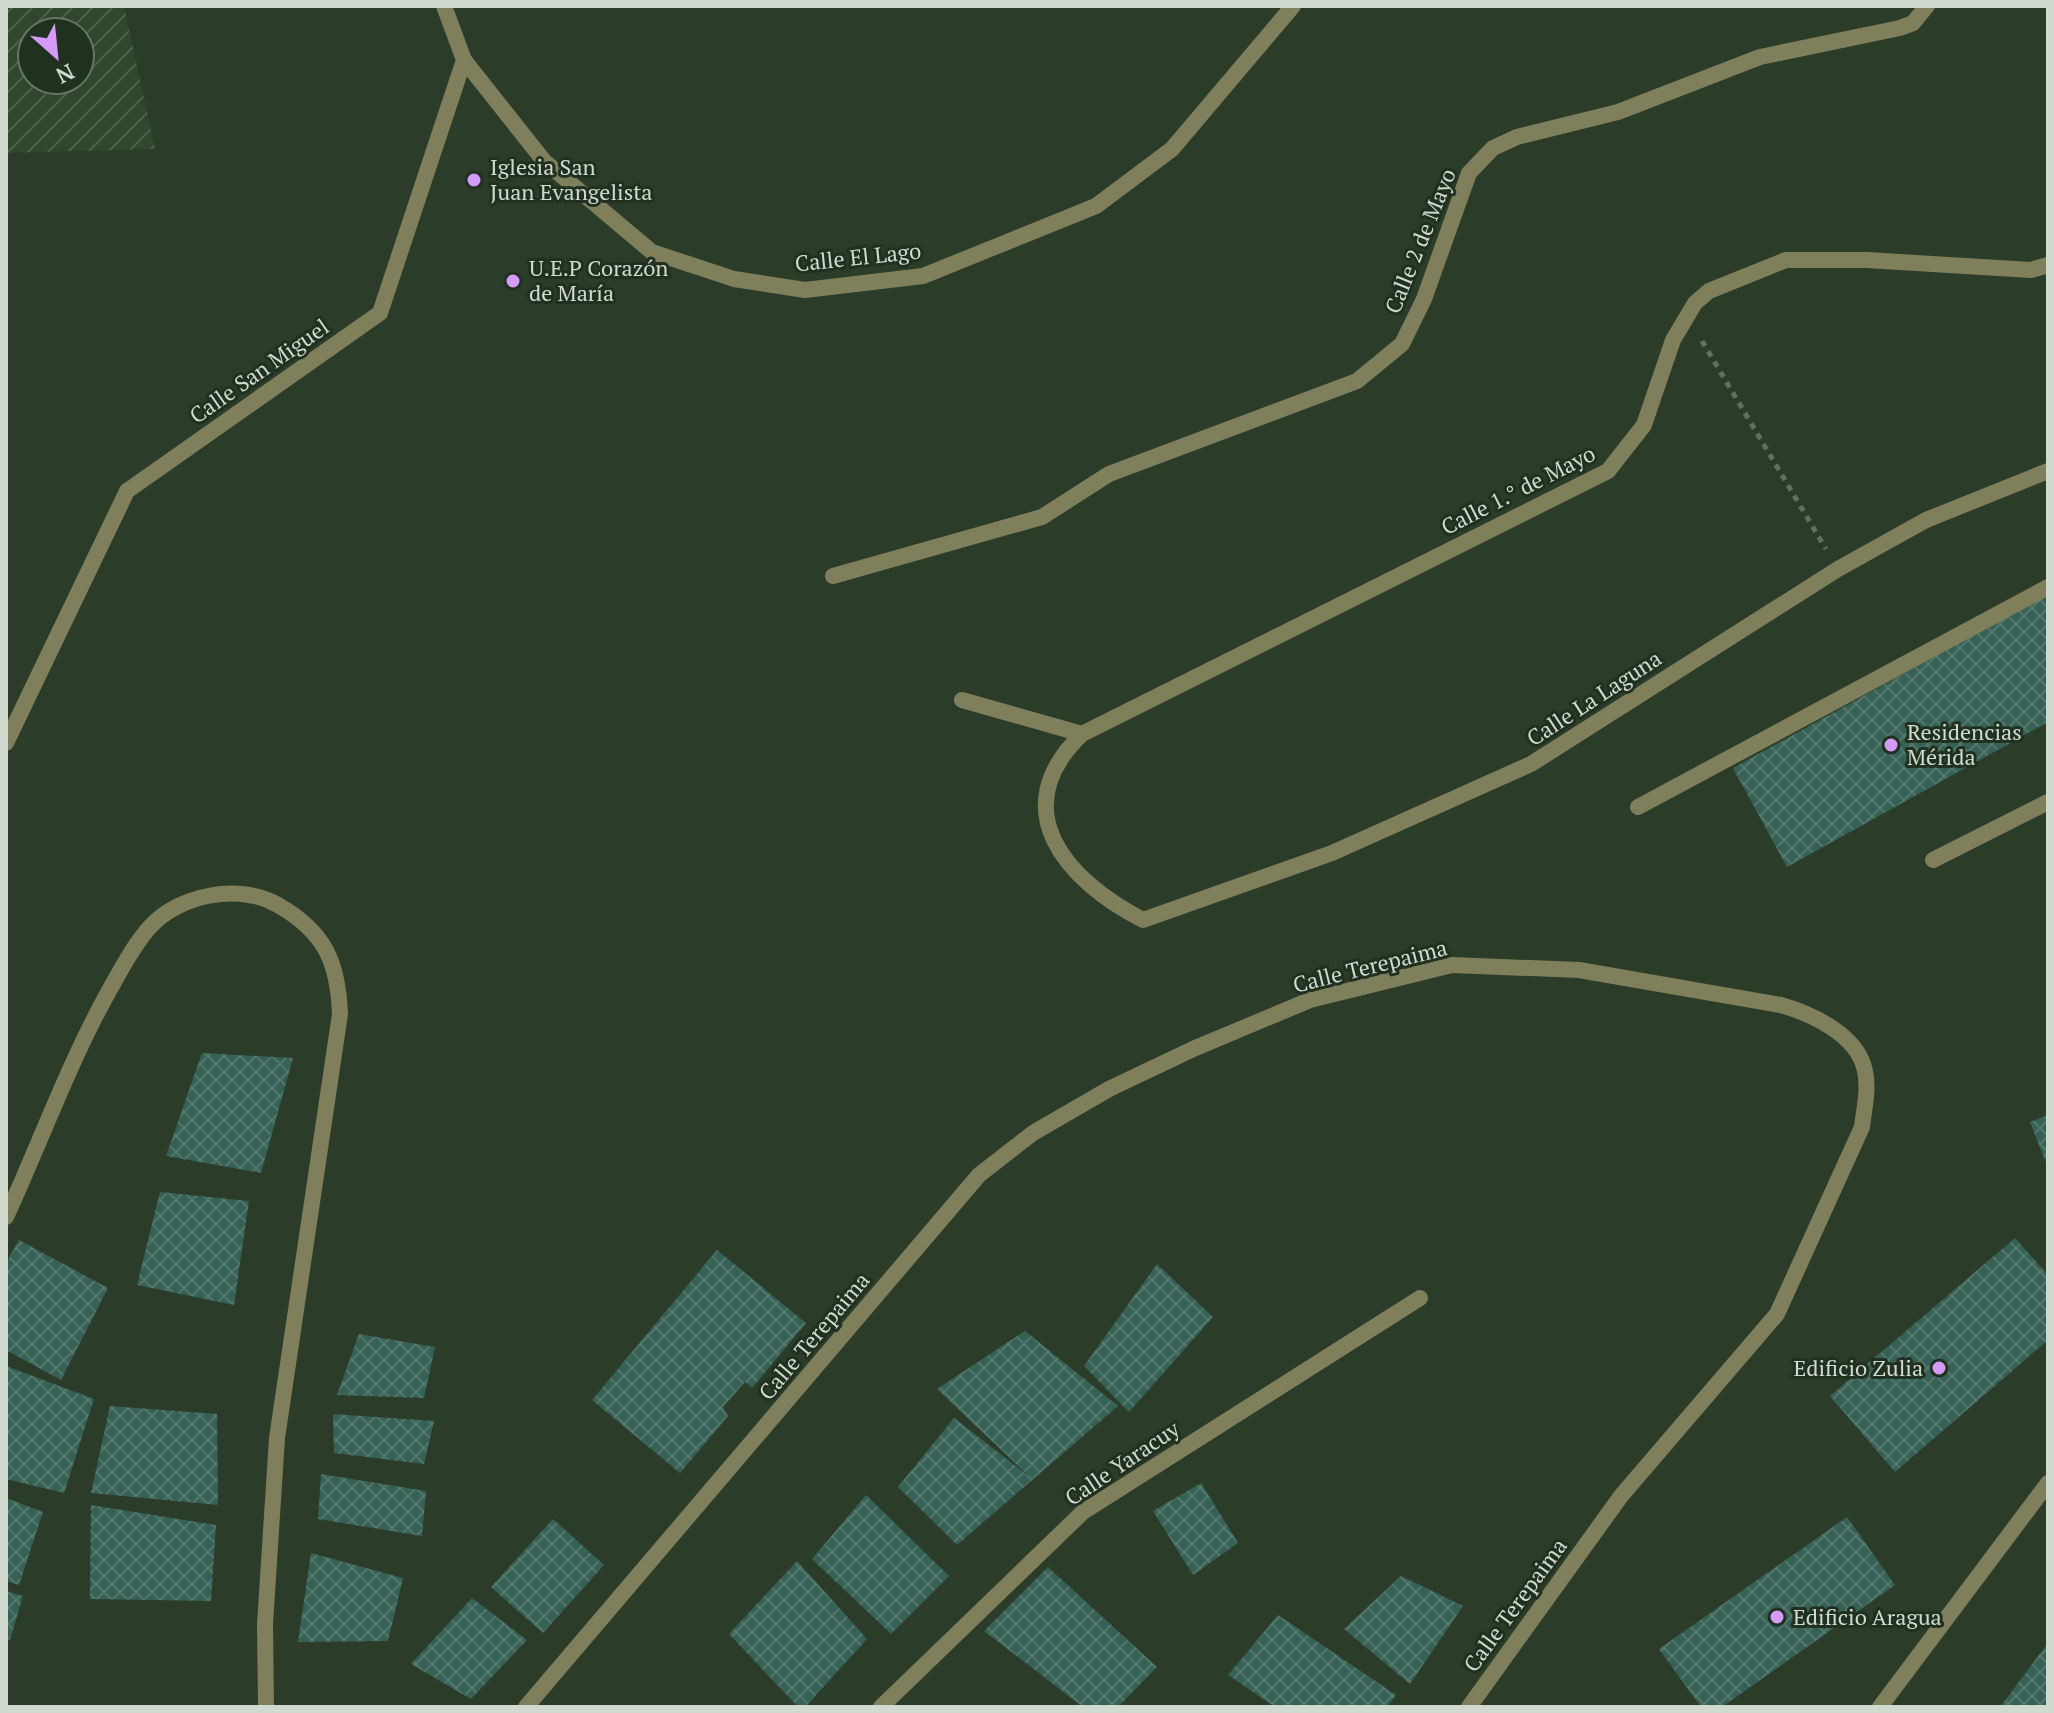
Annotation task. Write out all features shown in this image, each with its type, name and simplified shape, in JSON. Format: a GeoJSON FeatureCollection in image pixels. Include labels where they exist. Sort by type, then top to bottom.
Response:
{"type":"FeatureCollection","features":[{"type":"Feature","properties":{"kind":"street"},"geometry":{"type":"LineString","coordinates":[[444,6],[464,60]]}},
{"type":"Feature","properties":{"kind":"street","name":"Calle El Lago"},"geometry":{"type":"LineString","coordinates":[[464,60],[544,161],[652,252],[734,279],[805,290],[923,276],[1096,206],[1172,149],[1293,6]]}},
{"type":"Feature","properties":{"kind":"street","name":"Calle 2 de Mayo"},"geometry":{"type":"LineString","coordinates":[[833,576],[1042,517],[1109,474],[1357,381],[1402,344],[1424,299],[1469,173],[1493,148],[1517,137],[1618,112],[1760,57],[1900,28],[1913,23],[1927,6]]}},
{"type":"Feature","properties":{"kind":"street","name":"Calle San Miguel"},"geometry":{"type":"LineString","coordinates":[[6,743],[127,491],[380,313],[464,60]]}},
{"type":"Feature","properties":{"kind":"street","name":"Calle 1.° de Mayo"},"geometry":{"type":"LineString","coordinates":[[1082,734],[1608,471],[1644,425],[1673,340],[1687,316],[1709,291],[1786,260],[1867,260],[2031,270],[2048,265]]}},
{"type":"Feature","properties":{"kind":"street","name":"Calle La Laguna"},"geometry":{"type":"LineString","coordinates":[[1082,734],[1069,746],[1052,775],[1045,798],[1045,823],[1053,842],[1072,868],[1119,907],[1143,920],[1332,853],[1531,764],[1838,569],[1926,520],[2048,471]]}},
{"type":"Feature","properties":{"kind":"street"},"geometry":{"type":"LineString","coordinates":[[1638,807],[2048,587]]}},
{"type":"Feature","properties":{"kind":"street"},"geometry":{"type":"LineString","coordinates":[[962,700],[1082,734]]}},
{"type":"Feature","properties":{"kind":"street"},"geometry":{"type":"LineString","coordinates":[[1933,860],[2048,802]]}},
{"type":"Feature","properties":{"kind":"street"},"geometry":{"type":"LineString","coordinates":[[6,1217],[85,1034],[131,952],[151,925],[180,905],[212,896],[248,893],[275,903],[306,922],[328,950],[339,981],[340,1014],[277,1438],[265,1624],[266,1707]]}},
{"type":"Feature","properties":{"kind":"street","name":"Calle Terepaima"},"geometry":{"type":"LineString","coordinates":[[526,1707],[979,1175],[1033,1133],[1109,1089],[1310,1000],[1452,965],[1579,970],[1781,1005],[1811,1014],[1852,1047],[1865,1069],[1862,1127],[1777,1314],[1621,1496],[1469,1707]]}},
{"type":"Feature","properties":{"kind":"street","name":"Calle Yaracuy"},"geometry":{"type":"LineString","coordinates":[[881,1707],[1083,1512],[1420,1298]]}},
{"type":"Feature","properties":{"kind":"street"},"geometry":{"type":"LineString","coordinates":[[1880,1707],[2048,1483]]}},
{"type":"Feature","properties":{"kind":"path"},"geometry":{"type":"LineString","coordinates":[[1687,316],[1838,569]]}},
{"type":"Feature","properties":{"kind":"shaded area"},"geometry":{"type":"Polygon","coordinates":[[[6,6],[124,6],[155,149],[6,153],[6,6]]]}},
{"type":"Feature","properties":{"kind":"building","name":"Residencias Mérida"},"geometry":{"type":"Polygon","coordinates":[[[2048,594],[2048,722],[1787,867],[1733,768],[2048,594]]]}},
{"type":"Feature","properties":{"kind":"building"},"geometry":{"type":"Polygon","coordinates":[[[202,1053],[293,1058],[261,1173],[166,1156],[202,1053]]]}},
{"type":"Feature","properties":{"kind":"building"},"geometry":{"type":"Polygon","coordinates":[[[2048,1115],[2048,1168],[2030,1122],[2048,1115]]]}},
{"type":"Feature","properties":{"kind":"building"},"geometry":{"type":"Polygon","coordinates":[[[160,1192],[249,1201],[234,1305],[137,1285],[160,1192]]]}},
{"type":"Feature","properties":{"kind":"building","name":"Edificio Zulia"},"geometry":{"type":"Polygon","coordinates":[[[2015,1238],[2048,1275],[2048,1340],[1895,1472],[1830,1396],[2015,1238]]]}},
{"type":"Feature","properties":{"kind":"building"},"geometry":{"type":"Polygon","coordinates":[[[19,1240],[108,1288],[61,1380],[6,1350],[6,1263],[19,1240]]]}},
{"type":"Feature","properties":{"kind":"building"},"geometry":{"type":"Polygon","coordinates":[[[717,1250],[806,1323],[752,1388],[745,1382],[723,1407],[728,1416],[680,1473],[592,1400],[717,1250]]]}},
{"type":"Feature","properties":{"kind":"building"},"geometry":{"type":"Polygon","coordinates":[[[1157,1264],[1213,1317],[1129,1412],[1084,1366],[1157,1264]]]}},
{"type":"Feature","properties":{"kind":"building"},"geometry":{"type":"Polygon","coordinates":[[[1025,1331],[1118,1406],[957,1545],[898,1487],[954,1418],[1031,1478],[937,1389],[1025,1331]]]}},
{"type":"Feature","properties":{"kind":"building"},"geometry":{"type":"Polygon","coordinates":[[[359,1334],[435,1347],[424,1398],[337,1395],[359,1334]]]}},
{"type":"Feature","properties":{"kind":"building"},"geometry":{"type":"Polygon","coordinates":[[[6,1366],[94,1399],[64,1493],[6,1479],[6,1366]]]}},
{"type":"Feature","properties":{"kind":"building"},"geometry":{"type":"Polygon","coordinates":[[[110,1406],[217,1414],[218,1505],[91,1493],[110,1406]]]}},
{"type":"Feature","properties":{"kind":"building"},"geometry":{"type":"Polygon","coordinates":[[[333,1414],[434,1421],[424,1464],[334,1453],[333,1414]]]}},
{"type":"Feature","properties":{"kind":"building"},"geometry":{"type":"Polygon","coordinates":[[[321,1474],[426,1491],[422,1536],[318,1519],[321,1474]]]}},
{"type":"Feature","properties":{"kind":"building"},"geometry":{"type":"Polygon","coordinates":[[[1201,1483],[1238,1543],[1193,1575],[1153,1511],[1201,1483]]]}},
{"type":"Feature","properties":{"kind":"building"},"geometry":{"type":"Polygon","coordinates":[[[866,1495],[949,1576],[891,1634],[812,1559],[866,1495]]]}},
{"type":"Feature","properties":{"kind":"building"},"geometry":{"type":"Polygon","coordinates":[[[6,1498],[43,1512],[19,1585],[6,1581],[6,1498]]]}},
{"type":"Feature","properties":{"kind":"building"},"geometry":{"type":"Polygon","coordinates":[[[91,1505],[216,1525],[211,1601],[90,1599],[91,1505]]]}},
{"type":"Feature","properties":{"kind":"building","name":"Edificio Aragua"},"geometry":{"type":"Polygon","coordinates":[[[1847,1517],[1895,1585],[1722,1707],[1701,1707],[1659,1649],[1847,1517]]]}},
{"type":"Feature","properties":{"kind":"building"},"geometry":{"type":"Polygon","coordinates":[[[553,1519],[604,1565],[543,1633],[491,1587],[553,1519]]]}},
{"type":"Feature","properties":{"kind":"building"},"geometry":{"type":"Polygon","coordinates":[[[311,1553],[403,1578],[388,1641],[298,1642],[311,1553]]]}},
{"type":"Feature","properties":{"kind":"building"},"geometry":{"type":"Polygon","coordinates":[[[797,1561],[867,1639],[805,1707],[798,1707],[729,1634],[797,1561]]]}},
{"type":"Feature","properties":{"kind":"building"},"geometry":{"type":"Polygon","coordinates":[[[1048,1567],[1157,1667],[1118,1707],[1083,1707],[984,1631],[1048,1567]]]}},
{"type":"Feature","properties":{"kind":"building"},"geometry":{"type":"Polygon","coordinates":[[[1401,1576],[1463,1606],[1410,1684],[1344,1629],[1401,1576]]]}},
{"type":"Feature","properties":{"kind":"building"},"geometry":{"type":"Polygon","coordinates":[[[6,1591],[23,1596],[10,1640],[6,1639],[6,1591]]]}},
{"type":"Feature","properties":{"kind":"building"},"geometry":{"type":"Polygon","coordinates":[[[472,1598],[527,1640],[471,1699],[411,1664],[472,1598]]]}},
{"type":"Feature","properties":{"kind":"building"},"geometry":{"type":"Polygon","coordinates":[[[1278,1615],[1396,1695],[1387,1707],[1275,1707],[1228,1675],[1278,1615]]]}},
{"type":"Feature","properties":{"kind":"building"},"geometry":{"type":"Polygon","coordinates":[[[2048,1643],[2048,1707],[2000,1707],[2048,1643]]]}},
{"type":"Feature","properties":{"kind":"place","name":"Iglesia San Juan Evangelista"},"geometry":{"type":"Point","coordinates":[474,180]}},
{"type":"Feature","properties":{"kind":"place","name":"U.E.P Corazón de María"},"geometry":{"type":"Point","coordinates":[513,281]}},
{"type":"Feature","properties":{"kind":"place","name":"Residencias Mérida"},"geometry":{"type":"Point","coordinates":[1891,745]}},
{"type":"Feature","properties":{"kind":"place","name":"Edificio Zulia"},"geometry":{"type":"Point","coordinates":[1939,1368]}},
{"type":"Feature","properties":{"kind":"place","name":"Edificio Aragua"},"geometry":{"type":"Point","coordinates":[1777,1617]}}]}
